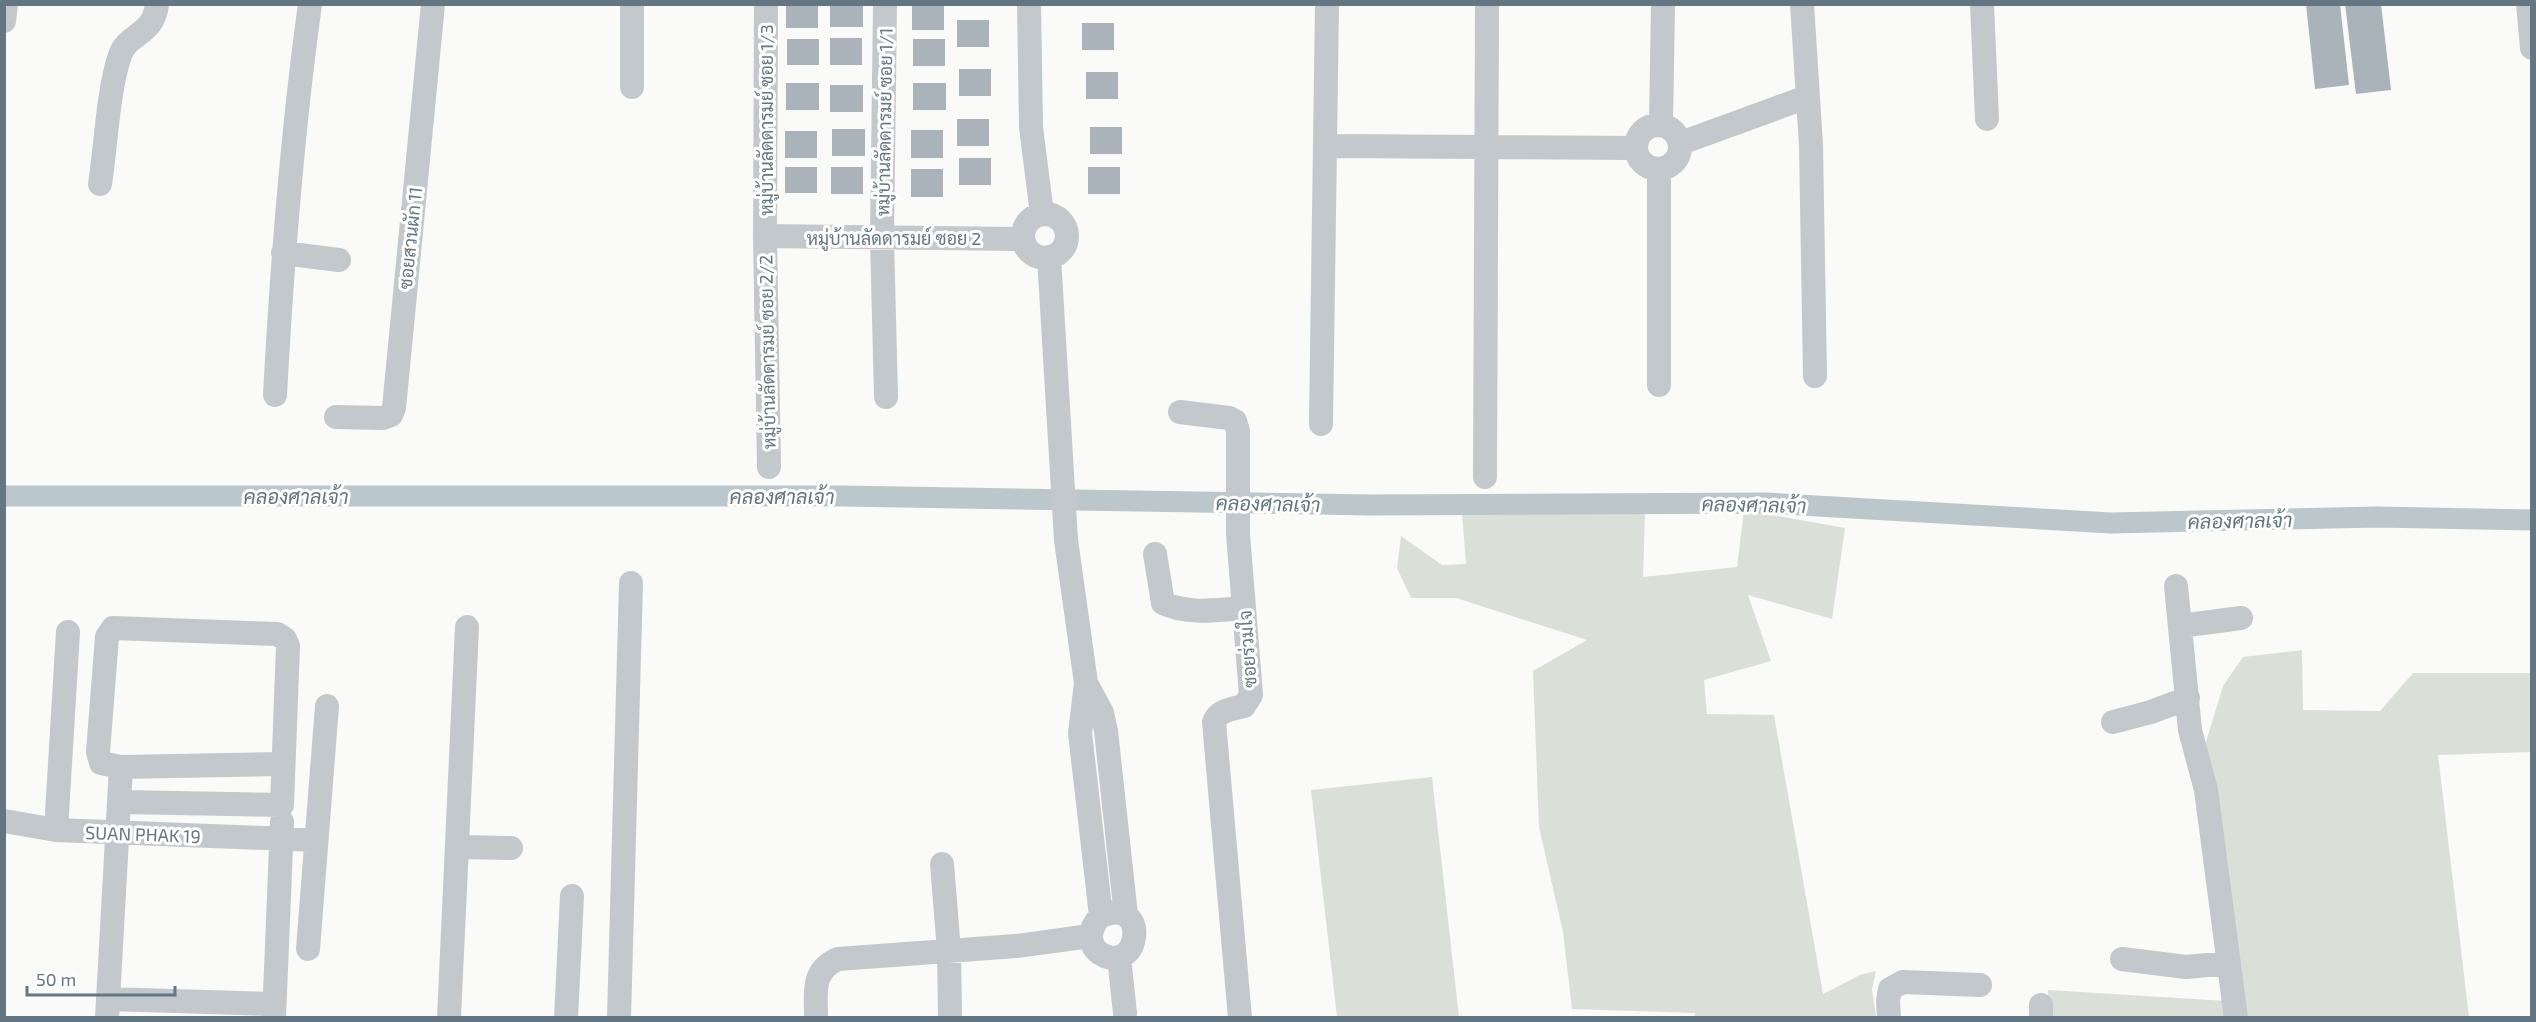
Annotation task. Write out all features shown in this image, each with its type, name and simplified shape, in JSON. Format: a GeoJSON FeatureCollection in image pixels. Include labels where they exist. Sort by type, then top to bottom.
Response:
{"type":"FeatureCollection","features":[{"type":"Feature","properties":{"kind":"street"},"geometry":{"type":"LineString","coordinates":[[4,21],[6,4]]}},
{"type":"Feature","properties":{"kind":"street"},"geometry":{"type":"LineString","coordinates":[[100,184],[115,77],[121,53],[131,39],[144,32],[152,22],[157,4]]}},
{"type":"Feature","properties":{"kind":"street"},"geometry":{"type":"LineString","coordinates":[[275,395],[283,254],[297,99],[310,4]]}},
{"type":"Feature","properties":{"kind":"street","name":"ซอยสวนผัก 11"},"geometry":{"type":"LineString","coordinates":[[336,417],[383,418],[391,415],[394,408],[434,4]]}},
{"type":"Feature","properties":{"kind":"street"},"geometry":{"type":"LineString","coordinates":[[632,4],[632,87]]}},
{"type":"Feature","properties":{"kind":"street","name":"หมู่บ้านลัดดารมย์ ซอย 1/3"},"geometry":{"type":"LineString","coordinates":[[765,236],[766,4]]}},
{"type":"Feature","properties":{"kind":"street","name":"หมู่บ้านลัดดารมย์ ซอย 1/1"},"geometry":{"type":"LineString","coordinates":[[885,4],[882,239],[886,397]]}},
{"type":"Feature","properties":{"kind":"street"},"geometry":{"type":"LineString","coordinates":[[1029,4],[1031,127],[1042,214]]}},
{"type":"Feature","properties":{"kind":"street"},"geometry":{"type":"LineString","coordinates":[[1322,424],[1327,4]]}},
{"type":"Feature","properties":{"kind":"street"},"geometry":{"type":"LineString","coordinates":[[1485,477],[1487,4]]}},
{"type":"Feature","properties":{"kind":"street"},"geometry":{"type":"LineString","coordinates":[[1660,124],[1663,4]]}},
{"type":"Feature","properties":{"kind":"street"},"geometry":{"type":"LineString","coordinates":[[1802,4],[1810,145],[1815,376]]}},
{"type":"Feature","properties":{"kind":"street"},"geometry":{"type":"LineString","coordinates":[[1982,4],[1987,119]]}},
{"type":"Feature","properties":{"kind":"street"},"geometry":{"type":"LineString","coordinates":[[2528,4],[2532,48]]}},
{"type":"Feature","properties":{"kind":"street"},"geometry":{"type":"LineString","coordinates":[[1681,143],[1807,97]]}},
{"type":"Feature","properties":{"kind":"street"},"geometry":{"type":"LineString","coordinates":[[1660,124],[1674,130],[1681,143],[1681,151],[1673,164],[1659,170],[1643,164],[1638,157],[1636,142],[1643,130],[1660,124]]}},
{"type":"Feature","properties":{"kind":"street"},"geometry":{"type":"LineString","coordinates":[[1325,146],[1636,148]]}},
{"type":"Feature","properties":{"kind":"street"},"geometry":{"type":"LineString","coordinates":[[1659,170],[1659,385]]}},
{"type":"Feature","properties":{"kind":"street"},"geometry":{"type":"LineString","coordinates":[[1042,214],[1052,215],[1060,220],[1065,228],[1066,237],[1058,254],[1049,257],[1032,254],[1023,239],[1028,221],[1042,214]]}},
{"type":"Feature","properties":{"kind":"street","name":"หมู่บ้านลัดดารมย์ ซอย 2"},"geometry":{"type":"LineString","coordinates":[[765,236],[1023,239]]}},
{"type":"Feature","properties":{"kind":"street","name":"หมู่บ้านลัดดารมย์ ซอย 2/2"},"geometry":{"type":"LineString","coordinates":[[765,236],[769,467]]}},
{"type":"Feature","properties":{"kind":"street"},"geometry":{"type":"LineString","coordinates":[[283,254],[339,260]]}},
{"type":"Feature","properties":{"kind":"street"},"geometry":{"type":"LineString","coordinates":[[1049,257],[1066,540],[1086,683],[1080,733],[1097,951],[1103,955],[1119,957],[1127,952],[1135,937],[1134,928],[1126,915],[1106,731],[1102,713],[1086,683]]}},
{"type":"Feature","properties":{"kind":"street","name":"ซอยร่วมใจ"},"geometry":{"type":"LineString","coordinates":[[1180,412],[1229,418],[1234,421],[1238,431],[1238,534],[1251,695],[1244,706],[1221,712],[1217,715],[1215,722],[1240,1017]]}},
{"type":"Feature","properties":{"kind":"street"},"geometry":{"type":"LineString","coordinates":[[1155,554],[1163,603],[1190,611],[1244,608]]}},
{"type":"Feature","properties":{"kind":"street"},"geometry":{"type":"LineString","coordinates":[[619,1017],[631,583]]}},
{"type":"Feature","properties":{"kind":"street"},"geometry":{"type":"LineString","coordinates":[[2175,586],[2193,746],[2206,790],[2236,1017]]}},
{"type":"Feature","properties":{"kind":"street"},"geometry":{"type":"LineString","coordinates":[[2180,626],[2241,618]]}},
{"type":"Feature","properties":{"kind":"street"},"geometry":{"type":"LineString","coordinates":[[448,1017],[467,627]]}},
{"type":"Feature","properties":{"kind":"street"},"geometry":{"type":"LineString","coordinates":[[121,767],[107,1008],[274,1011],[288,646],[285,639],[277,634],[113,628],[107,637],[98,752],[101,762],[121,767],[283,764]]}},
{"type":"Feature","properties":{"kind":"street"},"geometry":{"type":"LineString","coordinates":[[56,830],[68,632]]}},
{"type":"Feature","properties":{"kind":"street"},"geometry":{"type":"LineString","coordinates":[[2114,722],[2151,712],[2188,698]]}},
{"type":"Feature","properties":{"kind":"street"},"geometry":{"type":"LineString","coordinates":[[308,949],[327,706]]}},
{"type":"Feature","properties":{"kind":"street"},"geometry":{"type":"LineString","coordinates":[[120,802],[282,805]]}},
{"type":"Feature","properties":{"kind":"street","name":"SUAN PHAK 19"},"geometry":{"type":"LineString","coordinates":[[4,821],[56,830],[316,840]]}},
{"type":"Feature","properties":{"kind":"street"},"geometry":{"type":"LineString","coordinates":[[458,847],[511,848]]}},
{"type":"Feature","properties":{"kind":"street"},"geometry":{"type":"LineString","coordinates":[[942,864],[949,951],[950,1017]]}},
{"type":"Feature","properties":{"kind":"street"},"geometry":{"type":"LineString","coordinates":[[566,1017],[572,896]]}},
{"type":"Feature","properties":{"kind":"street"},"geometry":{"type":"LineString","coordinates":[[816,1017],[818,975],[824,967],[838,959],[949,951],[1095,926],[1115,912],[1126,915]]}},
{"type":"Feature","properties":{"kind":"street"},"geometry":{"type":"LineString","coordinates":[[1119,957],[1125,1013]]}},
{"type":"Feature","properties":{"kind":"street"},"geometry":{"type":"LineString","coordinates":[[2122,959],[2186,968],[2228,963]]}},
{"type":"Feature","properties":{"kind":"street"},"geometry":{"type":"LineString","coordinates":[[1889,1017],[1890,989],[1903,982],[1980,985]]}},
{"type":"Feature","properties":{"kind":"shaded area"},"geometry":{"type":"Polygon","coordinates":[[[1744,510],[1845,528],[1832,619],[1748,595],[1771,661],[1704,680],[1707,714],[1774,715],[1823,994],[1860,975],[1876,971],[1872,989],[1876,1017],[1695,1018],[1695,1013],[1572,1009],[1563,932],[1539,827],[1533,671],[1587,640],[1456,598],[1411,598],[1397,568],[1401,536],[1442,565],[1466,564],[1462,513],[1645,514],[1643,577],[1737,567],[1744,510]]]}},
{"type":"Feature","properties":{"kind":"shaded area"},"geometry":{"type":"Polygon","coordinates":[[[2302,650],[2303,710],[2380,711],[2413,673],[2531,673],[2531,752],[2438,755],[2469,1017],[2240,1017],[2206,742],[2223,686],[2243,657],[2302,650]]]}},
{"type":"Feature","properties":{"kind":"shaded area"},"geometry":{"type":"Polygon","coordinates":[[[1432,777],[1459,1017],[1337,1017],[1311,790],[1432,777]]]}},
{"type":"Feature","properties":{"kind":"shaded area"},"geometry":{"type":"Polygon","coordinates":[[[2048,990],[2226,1001],[2227,1017],[2049,1017],[2048,990]]]}},
{"type":"Feature","properties":{"kind":"building"},"geometry":{"type":"Polygon","coordinates":[[[786,4],[818,4],[818,28],[786,28],[786,4]]]}},
{"type":"Feature","properties":{"kind":"building"},"geometry":{"type":"Polygon","coordinates":[[[830,4],[863,4],[863,27],[830,27],[830,4]]]}},
{"type":"Feature","properties":{"kind":"building"},"geometry":{"type":"Polygon","coordinates":[[[912,4],[944,4],[944,30],[912,30],[912,4]]]}},
{"type":"Feature","properties":{"kind":"building"},"geometry":{"type":"Polygon","coordinates":[[[2306,4],[2340,4],[2349,85],[2315,89],[2306,4]]]}},
{"type":"Feature","properties":{"kind":"building"},"geometry":{"type":"Polygon","coordinates":[[[2345,4],[2381,4],[2391,90],[2356,94],[2345,4]]]}},
{"type":"Feature","properties":{"kind":"building"},"geometry":{"type":"Polygon","coordinates":[[[957,20],[989,20],[989,47],[957,47],[957,20]]]}},
{"type":"Feature","properties":{"kind":"building"},"geometry":{"type":"Polygon","coordinates":[[[1082,23],[1114,23],[1114,50],[1082,50],[1082,23]]]}},
{"type":"Feature","properties":{"kind":"building"},"geometry":{"type":"Polygon","coordinates":[[[830,38],[862,38],[862,65],[830,65],[830,38]]]}},
{"type":"Feature","properties":{"kind":"building"},"geometry":{"type":"Polygon","coordinates":[[[787,39],[819,39],[819,65],[787,65],[787,39]]]}},
{"type":"Feature","properties":{"kind":"building"},"geometry":{"type":"Polygon","coordinates":[[[913,39],[945,39],[945,66],[913,66],[913,39]]]}},
{"type":"Feature","properties":{"kind":"building"},"geometry":{"type":"Polygon","coordinates":[[[959,69],[991,69],[991,96],[959,96],[959,69]]]}},
{"type":"Feature","properties":{"kind":"building"},"geometry":{"type":"Polygon","coordinates":[[[1086,72],[1118,72],[1118,99],[1086,99],[1086,72]]]}},
{"type":"Feature","properties":{"kind":"building"},"geometry":{"type":"Polygon","coordinates":[[[786,83],[819,83],[819,110],[786,110],[786,83]]]}},
{"type":"Feature","properties":{"kind":"building"},"geometry":{"type":"Polygon","coordinates":[[[913,83],[946,83],[946,110],[913,110],[913,83]]]}},
{"type":"Feature","properties":{"kind":"building"},"geometry":{"type":"Polygon","coordinates":[[[830,85],[863,85],[863,112],[830,112],[830,85]]]}},
{"type":"Feature","properties":{"kind":"building"},"geometry":{"type":"Polygon","coordinates":[[[957,119],[989,119],[989,146],[957,146],[957,119]]]}},
{"type":"Feature","properties":{"kind":"building"},"geometry":{"type":"Polygon","coordinates":[[[1090,127],[1122,127],[1122,154],[1090,154],[1090,127]]]}},
{"type":"Feature","properties":{"kind":"building"},"geometry":{"type":"Polygon","coordinates":[[[832,129],[865,129],[865,156],[832,156],[832,129]]]}},
{"type":"Feature","properties":{"kind":"building"},"geometry":{"type":"Polygon","coordinates":[[[911,130],[943,130],[943,158],[911,158],[911,130]]]}},
{"type":"Feature","properties":{"kind":"building"},"geometry":{"type":"Polygon","coordinates":[[[785,131],[817,131],[817,158],[785,158],[785,131]]]}},
{"type":"Feature","properties":{"kind":"building"},"geometry":{"type":"Polygon","coordinates":[[[959,158],[991,158],[991,185],[959,185],[959,158]]]}},
{"type":"Feature","properties":{"kind":"building"},"geometry":{"type":"Polygon","coordinates":[[[785,167],[817,167],[817,193],[785,193],[785,167]]]}},
{"type":"Feature","properties":{"kind":"building"},"geometry":{"type":"Polygon","coordinates":[[[831,167],[863,167],[863,194],[831,194],[831,167]]]}},
{"type":"Feature","properties":{"kind":"building"},"geometry":{"type":"Polygon","coordinates":[[[1088,167],[1120,167],[1120,194],[1088,194],[1088,167]]]}},
{"type":"Feature","properties":{"kind":"building"},"geometry":{"type":"Polygon","coordinates":[[[911,169],[943,169],[943,197],[911,197],[911,169]]]}},
{"type":"Feature","properties":{"kind":"waterway","name":"คลองศาลเจ้า"},"geometry":{"type":"LineString","coordinates":[[4,496],[841,496],[1370,505],[1766,503],[2111,523],[2377,517],[2532,520]]}}]}
